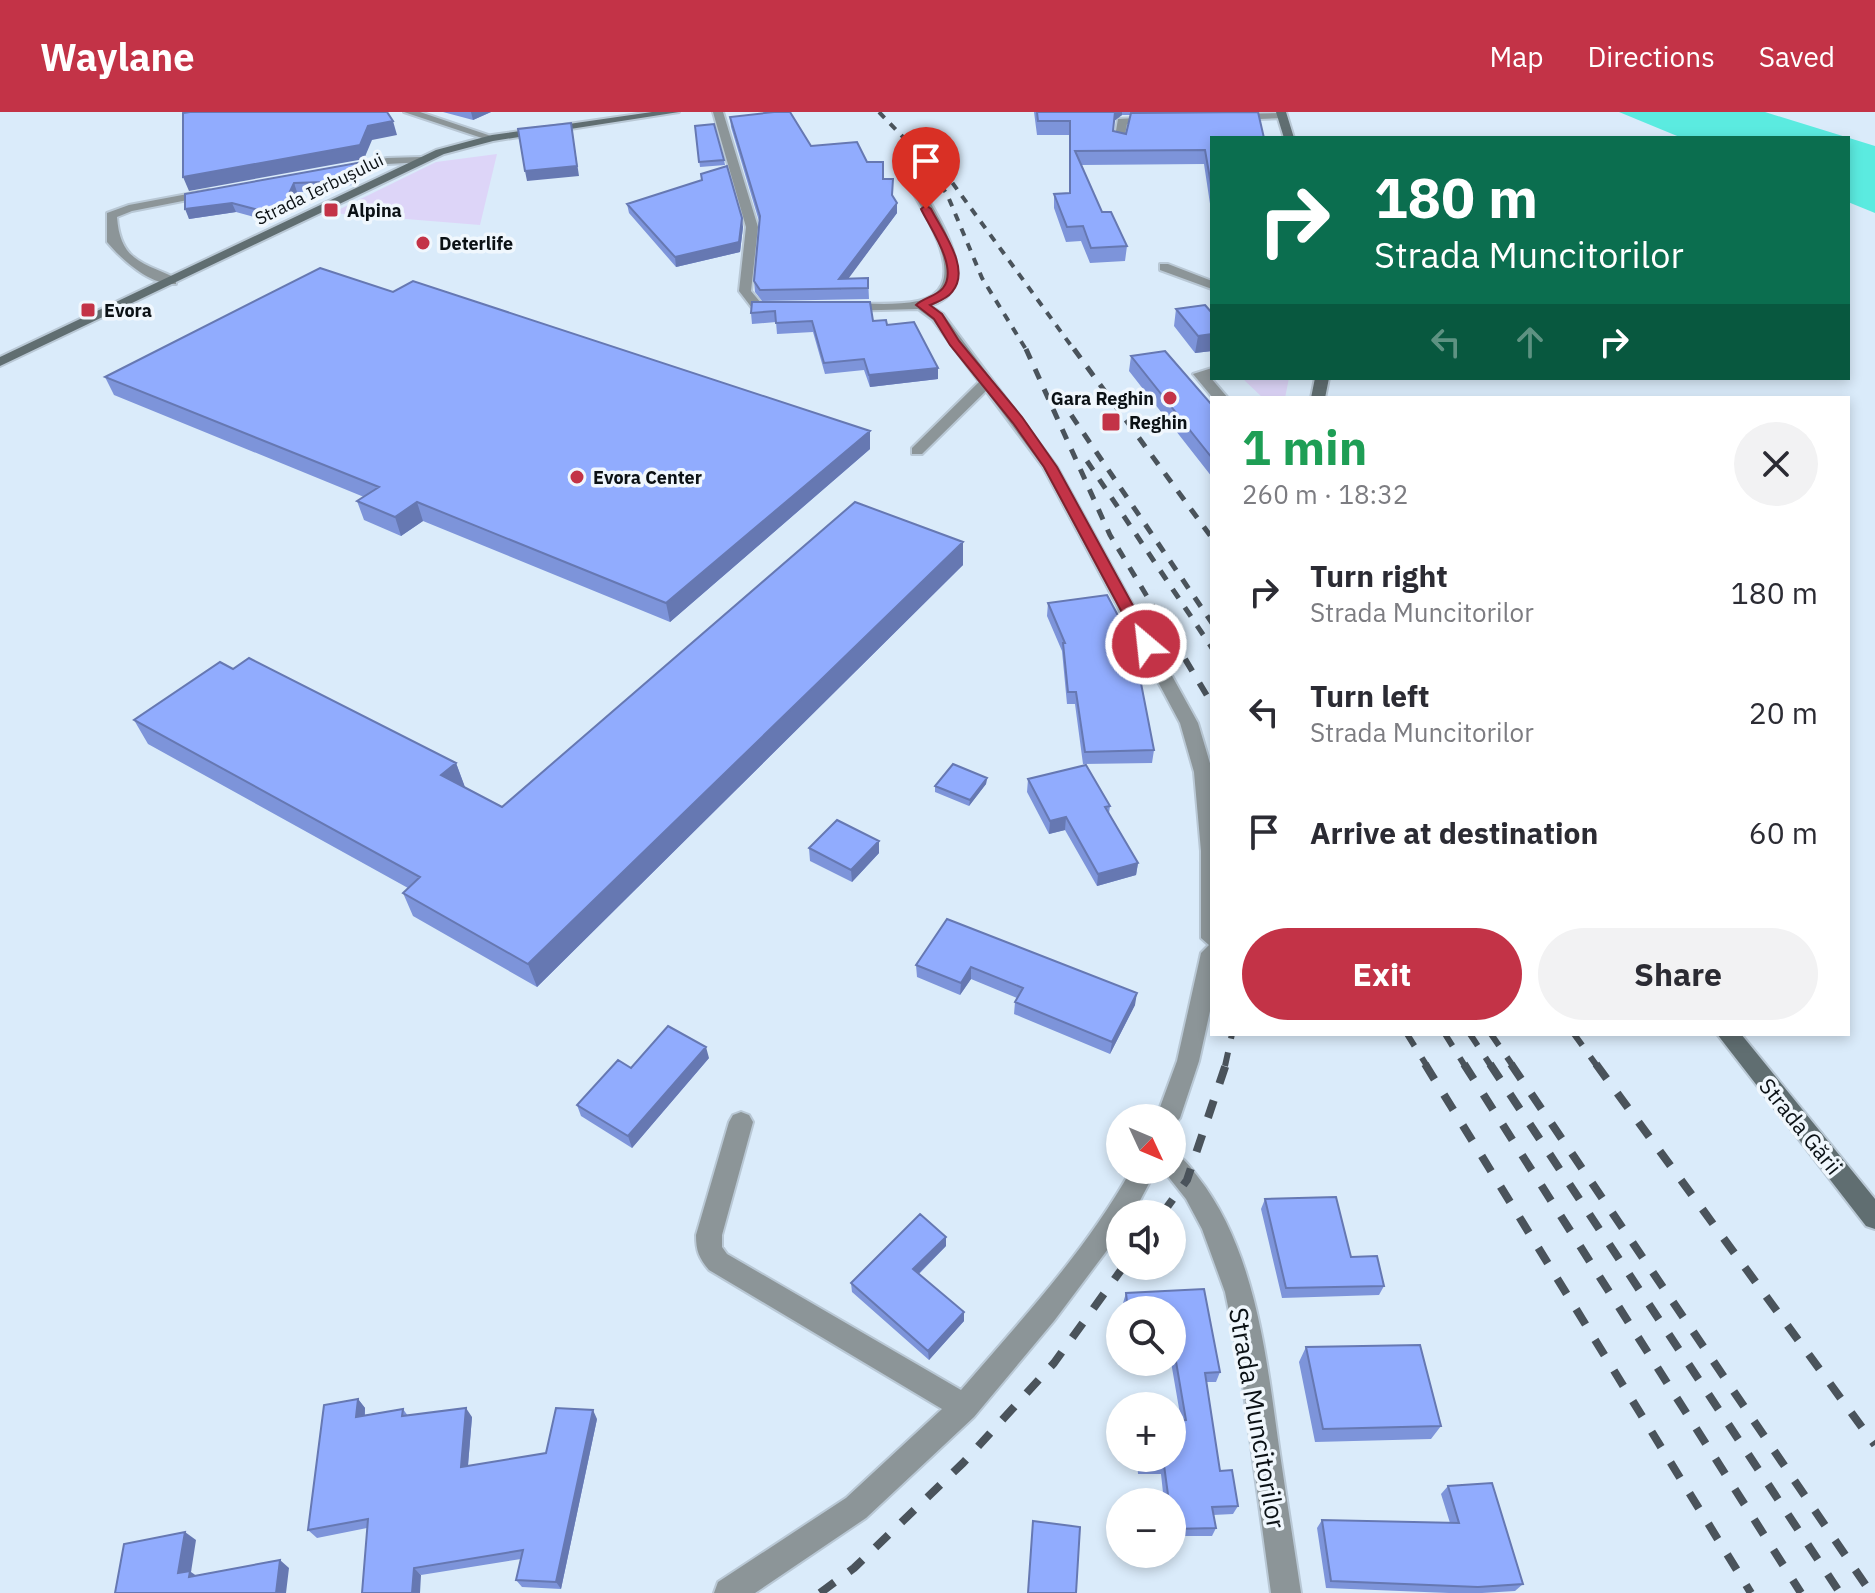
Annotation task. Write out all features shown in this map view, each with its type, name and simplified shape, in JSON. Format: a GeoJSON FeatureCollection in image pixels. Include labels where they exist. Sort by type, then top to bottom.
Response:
{"type":"FeatureCollection","features":[{"type":"Feature","properties":{"kind":"main road","name":"Strada Ierbușului"},"geometry":{"type":"LineString","coordinates":[[0,362],[421,160],[492,138],[674,112]]}},
{"type":"Feature","properties":{"kind":"main road"},"geometry":{"type":"LineString","coordinates":[[1281,114],[1288,136]]}},
{"type":"Feature","properties":{"kind":"main road","name":"Strada Gării"},"geometry":{"type":"LineString","coordinates":[[1730,1036],[1875,1218]]}},
{"type":"Feature","properties":{"kind":"street"},"geometry":{"type":"LineString","coordinates":[[409,112],[492,138]]}},
{"type":"Feature","properties":{"kind":"street"},"geometry":{"type":"LineString","coordinates":[[718,112],[752,227],[745,291],[749,301],[757,308],[786,309]]}},
{"type":"Feature","properties":{"kind":"street"},"geometry":{"type":"LineString","coordinates":[[1216,118],[1281,114]]}},
{"type":"Feature","properties":{"kind":"street"},"geometry":{"type":"LineString","coordinates":[[1119,143],[1122,121],[1169,120]]}},
{"type":"Feature","properties":{"kind":"street"},"geometry":{"type":"LineString","coordinates":[[311,175],[387,161],[421,160]]}},
{"type":"Feature","properties":{"kind":"street"},"geometry":{"type":"LineString","coordinates":[[831,308],[921,305],[946,293],[954,279],[952,261],[913,182]]}},
{"type":"Feature","properties":{"kind":"street"},"geometry":{"type":"LineString","coordinates":[[172,281],[132,262],[113,242],[111,215],[129,208],[220,191]]}},
{"type":"Feature","properties":{"kind":"street"},"geometry":{"type":"LineString","coordinates":[[1164,267],[1210,284]]}},
{"type":"Feature","properties":{"kind":"street"},"geometry":{"type":"LineString","coordinates":[[921,305],[938,317],[1050,467],[1189,723],[1203,772],[1210,841]]}},
{"type":"Feature","properties":{"kind":"street"},"geometry":{"type":"LineString","coordinates":[[1210,372],[1200,374],[1219,396]]}},
{"type":"Feature","properties":{"kind":"street"},"geometry":{"type":"LineString","coordinates":[[917,451],[986,383]]}},
{"type":"Feature","properties":{"kind":"street"},"geometry":{"type":"LineString","coordinates":[[1173,1104],[1188,1061],[1210,962]]}},
{"type":"Feature","properties":{"kind":"street"},"geometry":{"type":"LineString","coordinates":[[741,1122],[709,1235],[709,1251],[718,1262],[964,1407]]}},
{"type":"Feature","properties":{"kind":"street","name":"Strada Muncitorilor"},"geometry":{"type":"LineString","coordinates":[[1186,1179],[1224,1250],[1249,1333],[1286,1593]]}},
{"type":"Feature","properties":{"kind":"street"},"geometry":{"type":"LineString","coordinates":[[729,1593],[856,1508],[964,1407],[1045,1312],[1121,1212],[1136,1184]]}},
{"type":"Feature","properties":{"kind":"shaded area"},"geometry":{"type":"Polygon","coordinates":[[[1619,112],[1765,112],[1843,136],[1677,136],[1619,112]]]}},
{"type":"Feature","properties":{"kind":"shaded area"},"geometry":{"type":"Polygon","coordinates":[[[1850,138],[1875,146],[1875,213],[1850,203],[1850,138]]]}},
{"type":"Feature","properties":{"kind":"shaded area"},"geometry":{"type":"Polygon","coordinates":[[[497,154],[480,225],[332,213],[436,162],[497,154]]]}},
{"type":"Feature","properties":{"kind":"shaded area"},"geometry":{"type":"Polygon","coordinates":[[[1244,380],[1289,380],[1285,396],[1261,396],[1244,380]]]}},
{"type":"Feature","properties":{"kind":"building"},"geometry":{"type":"Polygon","coordinates":[[[387,112],[393,121],[368,126],[360,145],[183,177],[183,113],[387,112]]]}},
{"type":"Feature","properties":{"kind":"building"},"geometry":{"type":"Polygon","coordinates":[[[790,112],[811,146],[857,142],[867,162],[883,162],[883,179],[893,179],[892,195],[897,203],[839,279],[868,278],[868,288],[760,290],[754,281],[760,216],[730,117],[790,112]]]}},
{"type":"Feature","properties":{"kind":"building"},"geometry":{"type":"Polygon","coordinates":[[[1037,112],[1115,112],[1113,131],[1126,134],[1131,113],[1258,112],[1264,136],[1210,136],[1210,179],[1205,150],[1075,151],[1102,212],[1111,212],[1127,246],[1091,248],[1083,226],[1067,227],[1054,194],[1070,193],[1070,121],[1038,121],[1037,112]]]}},
{"type":"Feature","properties":{"kind":"building"},"geometry":{"type":"Polygon","coordinates":[[[571,123],[577,166],[525,171],[518,129],[571,123]]]}},
{"type":"Feature","properties":{"kind":"building"},"geometry":{"type":"Polygon","coordinates":[[[714,124],[724,160],[699,162],[695,126],[714,124]]]}},
{"type":"Feature","properties":{"kind":"building"},"geometry":{"type":"Polygon","coordinates":[[[357,163],[352,175],[328,177],[325,182],[294,183],[285,202],[266,212],[232,203],[185,209],[185,194],[357,163]]]}},
{"type":"Feature","properties":{"kind":"building"},"geometry":{"type":"Polygon","coordinates":[[[727,166],[742,218],[739,242],[675,257],[627,204],[702,180],[701,174],[727,166]]]}},
{"type":"Feature","properties":{"kind":"building","name":"Evora Center"},"geometry":{"type":"Polygon","coordinates":[[[320,268],[393,292],[413,281],[870,431],[666,603],[417,502],[395,517],[357,501],[379,487],[105,377],[320,268]]]}},
{"type":"Feature","properties":{"kind":"building"},"geometry":{"type":"Polygon","coordinates":[[[752,302],[870,302],[873,321],[886,320],[887,325],[914,322],[938,368],[869,375],[864,359],[824,363],[812,321],[776,323],[775,311],[751,313],[752,302]]]}},
{"type":"Feature","properties":{"kind":"building"},"geometry":{"type":"Polygon","coordinates":[[[1205,305],[1210,311],[1210,334],[1198,336],[1176,309],[1205,305]]]}},
{"type":"Feature","properties":{"kind":"building"},"geometry":{"type":"Polygon","coordinates":[[[1165,351],[1210,403],[1210,455],[1131,356],[1165,351]]]}},
{"type":"Feature","properties":{"kind":"building"},"geometry":{"type":"Polygon","coordinates":[[[855,502],[963,542],[528,964],[403,893],[420,877],[134,720],[220,662],[233,669],[249,658],[456,763],[441,775],[502,807],[855,502]]]}},
{"type":"Feature","properties":{"kind":"building"},"geometry":{"type":"Polygon","coordinates":[[[1107,595],[1123,625],[1139,673],[1154,750],[1085,752],[1076,692],[1068,692],[1065,643],[1048,603],[1107,595]]]}},
{"type":"Feature","properties":{"kind":"building"},"geometry":{"type":"Polygon","coordinates":[[[953,764],[987,778],[970,800],[935,786],[953,764]]]}},
{"type":"Feature","properties":{"kind":"building"},"geometry":{"type":"Polygon","coordinates":[[[1086,765],[1110,806],[1105,807],[1138,863],[1098,874],[1066,817],[1050,821],[1028,779],[1086,765]]]}},
{"type":"Feature","properties":{"kind":"building"},"geometry":{"type":"Polygon","coordinates":[[[837,820],[879,841],[851,870],[809,848],[837,820]]]}},
{"type":"Feature","properties":{"kind":"building"},"geometry":{"type":"Polygon","coordinates":[[[947,919],[1137,993],[1112,1042],[1015,1002],[1023,988],[971,967],[961,983],[916,965],[947,919]]]}},
{"type":"Feature","properties":{"kind":"building"},"geometry":{"type":"Polygon","coordinates":[[[668,1026],[706,1047],[628,1136],[577,1105],[618,1060],[631,1068],[668,1026]]]}},
{"type":"Feature","properties":{"kind":"building"},"geometry":{"type":"Polygon","coordinates":[[[1336,1197],[1351,1257],[1377,1256],[1384,1286],[1286,1288],[1265,1199],[1336,1197]]]}},
{"type":"Feature","properties":{"kind":"building"},"geometry":{"type":"Polygon","coordinates":[[[920,1214],[946,1237],[913,1269],[964,1312],[928,1351],[851,1283],[920,1214]]]}},
{"type":"Feature","properties":{"kind":"building"},"geometry":{"type":"Polygon","coordinates":[[[1204,1289],[1220,1372],[1205,1373],[1220,1471],[1232,1470],[1238,1506],[1212,1507],[1216,1528],[1186,1529],[1186,1488],[1167,1488],[1165,1472],[1186,1472],[1186,1392],[1181,1392],[1178,1376],[1186,1376],[1186,1296],[1126,1296],[1126,1293],[1204,1289]]]}},
{"type":"Feature","properties":{"kind":"building"},"geometry":{"type":"Polygon","coordinates":[[[1420,1345],[1441,1426],[1323,1429],[1306,1347],[1420,1345]]]}},
{"type":"Feature","properties":{"kind":"building"},"geometry":{"type":"Polygon","coordinates":[[[358,1399],[356,1417],[403,1409],[402,1416],[466,1408],[461,1467],[546,1453],[556,1408],[593,1410],[556,1582],[516,1580],[523,1550],[414,1568],[412,1593],[362,1593],[368,1519],[308,1530],[324,1405],[358,1399]]]}},
{"type":"Feature","properties":{"kind":"building"},"geometry":{"type":"Polygon","coordinates":[[[1492,1483],[1523,1584],[1478,1587],[1331,1581],[1322,1520],[1459,1523],[1448,1486],[1492,1483]]]}},
{"type":"Feature","properties":{"kind":"building"},"geometry":{"type":"Polygon","coordinates":[[[1033,1521],[1080,1527],[1076,1593],[1028,1593],[1033,1521]]]}},
{"type":"Feature","properties":{"kind":"building"},"geometry":{"type":"Polygon","coordinates":[[[185,1532],[178,1573],[190,1571],[189,1577],[280,1560],[276,1593],[115,1593],[124,1544],[185,1532]]]}},
{"type":"Feature","properties":{"kind":"railway"},"geometry":{"type":"LineString","coordinates":[[879,112],[905,139],[947,194],[982,278],[1027,350]]}},
{"type":"Feature","properties":{"kind":"railway"},"geometry":{"type":"LineString","coordinates":[[943,170],[1075,351]]}},
{"type":"Feature","properties":{"kind":"railway"},"geometry":{"type":"LineString","coordinates":[[1074,349],[1210,535]]}},
{"type":"Feature","properties":{"kind":"railway"},"geometry":{"type":"LineString","coordinates":[[1027,350],[1110,535],[1186,661]]}},
{"type":"Feature","properties":{"kind":"railway"},"geometry":{"type":"LineString","coordinates":[[1059,397],[1210,620]]}},
{"type":"Feature","properties":{"kind":"railway"},"geometry":{"type":"LineString","coordinates":[[1087,461],[1210,645]]}},
{"type":"Feature","properties":{"kind":"railway"},"geometry":{"type":"LineString","coordinates":[[1185,659],[1210,701]]}},
{"type":"Feature","properties":{"kind":"railway"},"geometry":{"type":"LineString","coordinates":[[1225,1066],[1232,1036]]}},
{"type":"Feature","properties":{"kind":"railway"},"geometry":{"type":"LineString","coordinates":[[1408,1036],[1427,1066]]}},
{"type":"Feature","properties":{"kind":"railway"},"geometry":{"type":"LineString","coordinates":[[1446,1036],[1465,1066]]}},
{"type":"Feature","properties":{"kind":"railway"},"geometry":{"type":"LineString","coordinates":[[1471,1036],[1491,1066]]}},
{"type":"Feature","properties":{"kind":"railway"},"geometry":{"type":"LineString","coordinates":[[1492,1036],[1513,1066]]}},
{"type":"Feature","properties":{"kind":"railway"},"geometry":{"type":"LineString","coordinates":[[1575,1036],[1597,1066]]}},
{"type":"Feature","properties":{"kind":"railway"},"geometry":{"type":"LineString","coordinates":[[1172,1200],[1187,1180],[1226,1064]]}},
{"type":"Feature","properties":{"kind":"railway"},"geometry":{"type":"LineString","coordinates":[[1425,1064],[1751,1593]]}},
{"type":"Feature","properties":{"kind":"railway"},"geometry":{"type":"LineString","coordinates":[[1464,1064],[1801,1593]]}},
{"type":"Feature","properties":{"kind":"railway"},"geometry":{"type":"LineString","coordinates":[[1490,1064],[1840,1593]]}},
{"type":"Feature","properties":{"kind":"railway"},"geometry":{"type":"LineString","coordinates":[[1511,1064],[1871,1593]]}},
{"type":"Feature","properties":{"kind":"railway"},"geometry":{"type":"LineString","coordinates":[[1596,1064],[1875,1445]]}},
{"type":"Feature","properties":{"kind":"railway"},"geometry":{"type":"LineString","coordinates":[[820,1593],[854,1568],[963,1463],[1054,1363],[1114,1280]]}},
{"type":"Feature","properties":{"kind":"place","name":"Alpina"},"geometry":{"type":"Point","coordinates":[331,210]}},
{"type":"Feature","properties":{"kind":"place","name":"Deterlife"},"geometry":{"type":"Point","coordinates":[423,243]}},
{"type":"Feature","properties":{"kind":"place","name":"Evora"},"geometry":{"type":"Point","coordinates":[88,310]}},
{"type":"Feature","properties":{"kind":"place","name":"Gara Reghin"},"geometry":{"type":"Point","coordinates":[1170,398]}},
{"type":"Feature","properties":{"kind":"place","name":"Reghin"},"geometry":{"type":"Point","coordinates":[1111,422]}},
{"type":"Feature","properties":{"kind":"place","name":"Evora Center"},"geometry":{"type":"Point","coordinates":[577,477]}},
{"type":"Feature","properties":{"kind":"route"},"geometry":{"type":"LineString","coordinates":[[926,209],[952,261],[954,279],[946,293],[921,305],[938,317],[1050,467],[1146,644]]}}]}
